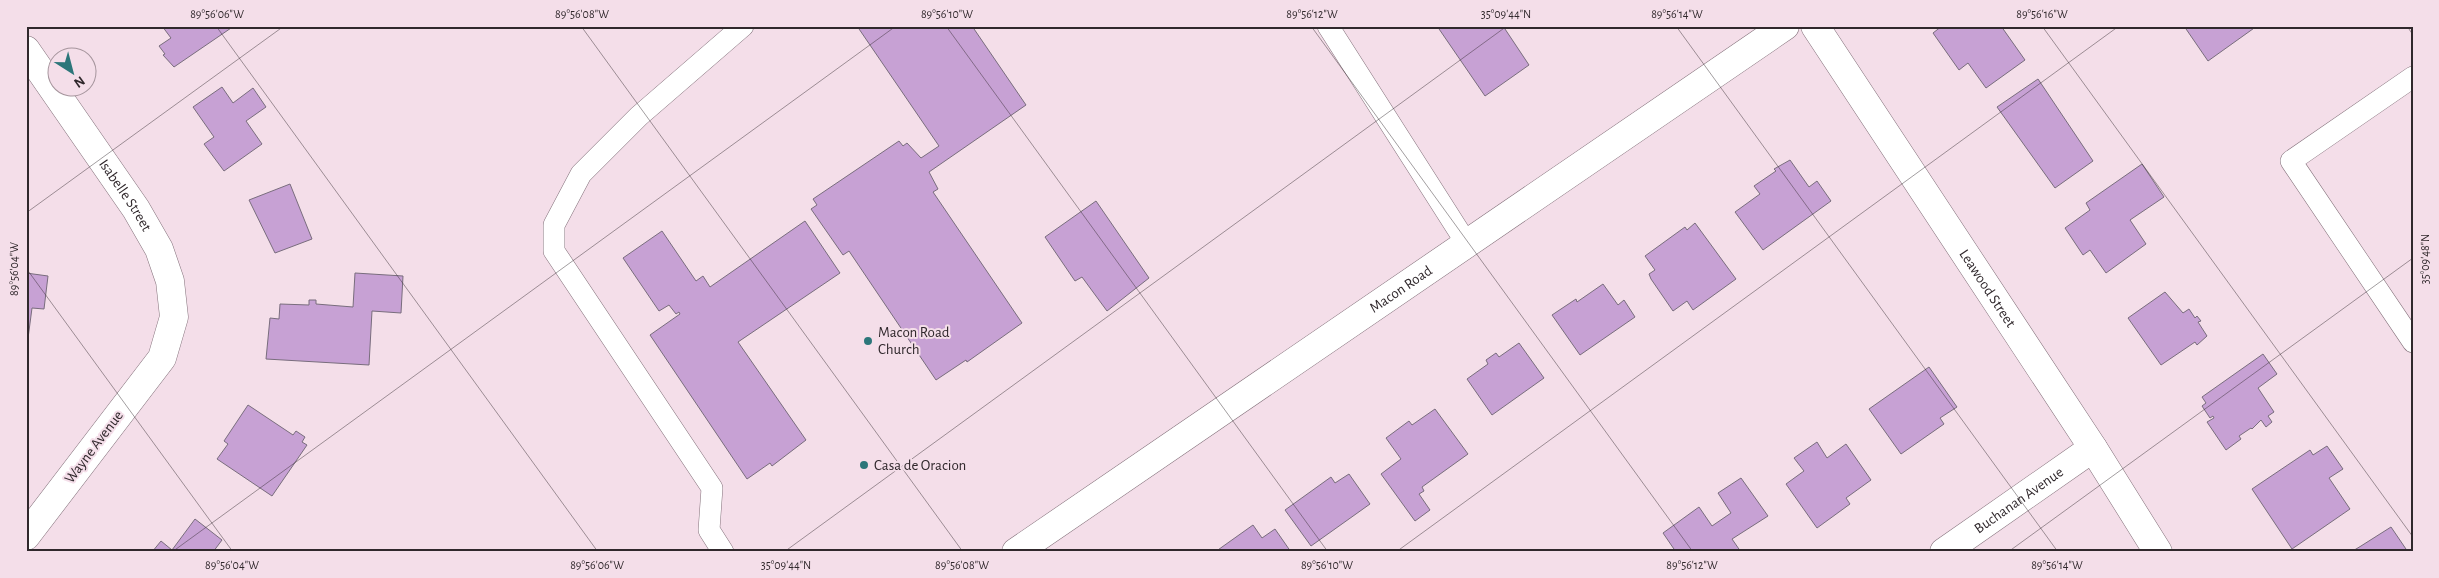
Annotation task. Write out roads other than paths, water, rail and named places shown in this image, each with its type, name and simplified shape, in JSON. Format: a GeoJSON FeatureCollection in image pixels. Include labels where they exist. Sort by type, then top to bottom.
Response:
{"type":"FeatureCollection","features":[{"type":"Feature","properties":{"kind":"street","name":"Macon Road"},"geometry":{"type":"LineString","coordinates":[[1016,552],[1785,26]]}},
{"type":"Feature","properties":{"kind":"street","name":"Leawood Street"},"geometry":{"type":"LineString","coordinates":[[1815,26],[2093,448],[2158,552]]}},
{"type":"Feature","properties":{"kind":"street","name":"Isabelle Street"},"geometry":{"type":"LineString","coordinates":[[26,50],[136,209],[159,249],[170,281],[174,317],[162,358]]}},
{"type":"Feature","properties":{"kind":"street","name":"Wayne Avenue"},"geometry":{"type":"LineString","coordinates":[[26,536],[162,358]]}},
{"type":"Feature","properties":{"kind":"street","name":"Buchanan Avenue"},"geometry":{"type":"LineString","coordinates":[[1944,552],[2093,448]]}},
{"type":"Feature","properties":{"kind":"lane"},"geometry":{"type":"LineString","coordinates":[[722,552],[709,530],[712,488],[554,251],[554,225],[581,174],[639,116],[743,26]]}},
{"type":"Feature","properties":{"kind":"lane"},"geometry":{"type":"LineString","coordinates":[[1328,26],[1467,244]]}},
{"type":"Feature","properties":{"kind":"lane"},"geometry":{"type":"LineString","coordinates":[[2413,77],[2291,161],[2413,342]]}},
{"type":"Feature","properties":{"kind":"place","name":"Macon Road Church"},"geometry":{"type":"Point","coordinates":[868,341]}},
{"type":"Feature","properties":{"kind":"place","name":"Casa de Oracion"},"geometry":{"type":"Point","coordinates":[864,465]}}]}
